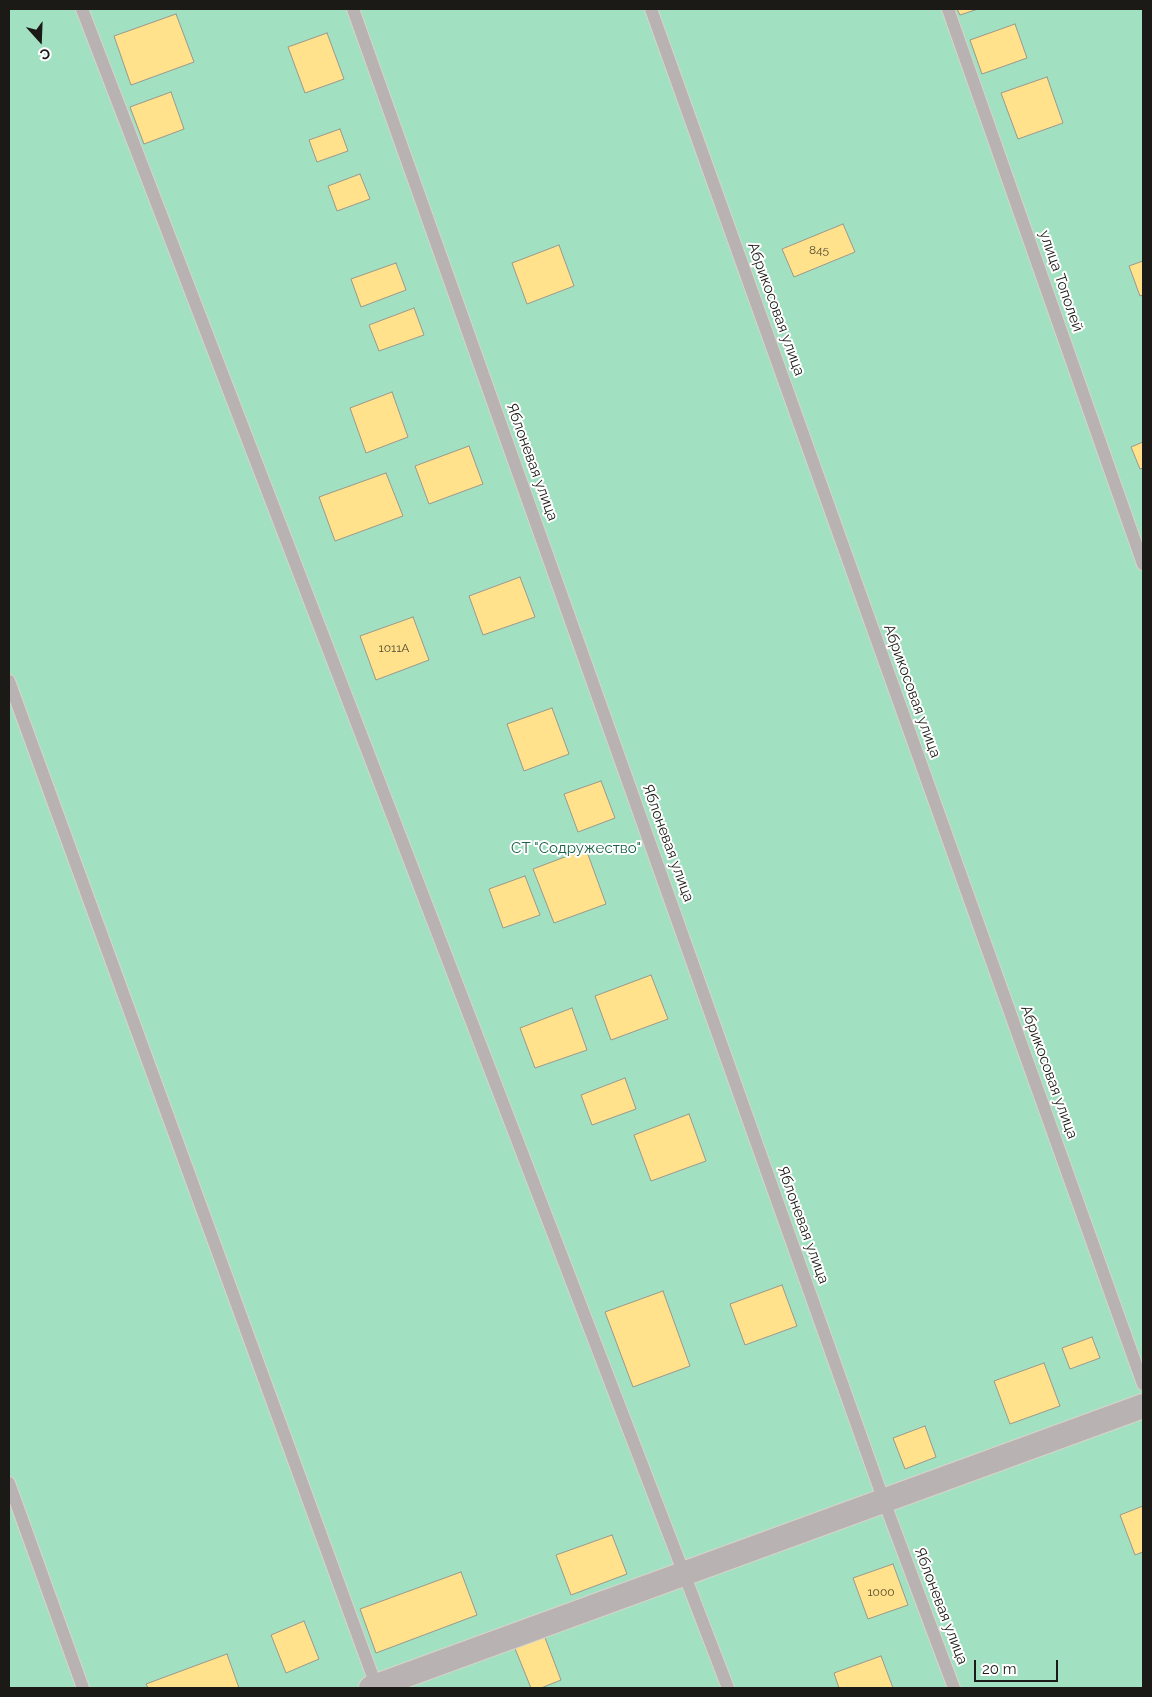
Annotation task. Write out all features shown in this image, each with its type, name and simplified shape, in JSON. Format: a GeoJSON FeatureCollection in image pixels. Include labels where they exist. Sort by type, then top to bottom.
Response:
{"type":"FeatureCollection","features":[{"type":"Feature","properties":{"kind":"street"},"geometry":{"type":"LineString","coordinates":[[374,1688],[1143,1406]]}},
{"type":"Feature","properties":{"kind":"lane"},"geometry":{"type":"LineString","coordinates":[[82,9],[728,1688]]}},
{"type":"Feature","properties":{"kind":"lane","name":"Яблоневая улица"},"geometry":{"type":"LineString","coordinates":[[353,9],[884,1501],[954,1688]]}},
{"type":"Feature","properties":{"kind":"lane","name":"Абрикосовая улица"},"geometry":{"type":"LineString","coordinates":[[651,9],[1143,1384]]}},
{"type":"Feature","properties":{"kind":"lane","name":"улица Тополей"},"geometry":{"type":"LineString","coordinates":[[948,9],[1143,564]]}},
{"type":"Feature","properties":{"kind":"lane"},"geometry":{"type":"LineString","coordinates":[[9,681],[374,1688]]}},
{"type":"Feature","properties":{"kind":"lane"},"geometry":{"type":"LineString","coordinates":[[9,1483],[83,1688]]}},
{"type":"Feature","properties":{"kind":"green space","name":"СТ \"Содружество\""},"geometry":{"type":"Polygon","coordinates":[[[9,9],[1143,9],[1143,1688],[9,1688],[9,9]]]}},
{"type":"Feature","properties":{"kind":"building"},"geometry":{"type":"Polygon","coordinates":[[[957,9],[978,9],[960,15],[957,9]]]}},
{"type":"Feature","properties":{"kind":"building"},"geometry":{"type":"Polygon","coordinates":[[[176,14],[194,62],[131,85],[114,36],[176,14]]]}},
{"type":"Feature","properties":{"kind":"building"},"geometry":{"type":"Polygon","coordinates":[[[1015,24],[1027,58],[982,74],[970,40],[1015,24]]]}},
{"type":"Feature","properties":{"kind":"building"},"geometry":{"type":"Polygon","coordinates":[[[327,33],[344,79],[305,93],[288,47],[327,33]]]}},
{"type":"Feature","properties":{"kind":"building"},"geometry":{"type":"Polygon","coordinates":[[[1047,77],[1063,123],[1018,139],[1001,93],[1047,77]]]}},
{"type":"Feature","properties":{"kind":"building"},"geometry":{"type":"Polygon","coordinates":[[[171,92],[184,129],[144,144],[130,107],[171,92]]]}},
{"type":"Feature","properties":{"kind":"building"},"geometry":{"type":"Polygon","coordinates":[[[340,129],[348,151],[317,162],[309,140],[340,129]]]}},
{"type":"Feature","properties":{"kind":"building"},"geometry":{"type":"Polygon","coordinates":[[[360,174],[370,199],[337,211],[328,186],[360,174]]]}},
{"type":"Feature","properties":{"kind":"building"},"geometry":{"type":"Polygon","coordinates":[[[843,224],[855,252],[794,277],[782,249],[843,224]]]}},
{"type":"Feature","properties":{"kind":"building"},"geometry":{"type":"Polygon","coordinates":[[[559,245],[574,286],[527,304],[512,263],[559,245]]]}},
{"type":"Feature","properties":{"kind":"building"},"geometry":{"type":"Polygon","coordinates":[[[1143,261],[1143,295],[1140,296],[1129,266],[1143,261]]]}},
{"type":"Feature","properties":{"kind":"building"},"geometry":{"type":"Polygon","coordinates":[[[396,263],[406,290],[361,307],[351,279],[396,263]]]}},
{"type":"Feature","properties":{"kind":"building"},"geometry":{"type":"Polygon","coordinates":[[[414,308],[424,335],[379,351],[369,325],[414,308]]]}},
{"type":"Feature","properties":{"kind":"building"},"geometry":{"type":"Polygon","coordinates":[[[392,392],[408,437],[366,453],[350,408],[392,392]]]}},
{"type":"Feature","properties":{"kind":"building"},"geometry":{"type":"Polygon","coordinates":[[[1143,442],[1143,468],[1140,469],[1131,447],[1143,442]]]}},
{"type":"Feature","properties":{"kind":"building"},"geometry":{"type":"Polygon","coordinates":[[[469,446],[483,484],[429,504],[415,466],[469,446]]]}},
{"type":"Feature","properties":{"kind":"building"},"geometry":{"type":"Polygon","coordinates":[[[386,473],[403,516],[335,541],[319,497],[386,473]]]}},
{"type":"Feature","properties":{"kind":"building"},"geometry":{"type":"Polygon","coordinates":[[[520,577],[535,617],[483,635],[469,596],[520,577]]]}},
{"type":"Feature","properties":{"kind":"building"},"geometry":{"type":"Polygon","coordinates":[[[413,617],[429,660],[376,680],[360,636],[413,617]]]}},
{"type":"Feature","properties":{"kind":"building"},"geometry":{"type":"Polygon","coordinates":[[[552,708],[569,754],[524,771],[507,724],[552,708]]]}},
{"type":"Feature","properties":{"kind":"building"},"geometry":{"type":"Polygon","coordinates":[[[601,781],[615,818],[578,832],[564,794],[601,781]]]}},
{"type":"Feature","properties":{"kind":"building"},"geometry":{"type":"Polygon","coordinates":[[[586,849],[606,904],[554,923],[533,869],[586,849]]]}},
{"type":"Feature","properties":{"kind":"building"},"geometry":{"type":"Polygon","coordinates":[[[525,876],[540,915],[503,928],[489,889],[525,876]]]}},
{"type":"Feature","properties":{"kind":"building"},"geometry":{"type":"Polygon","coordinates":[[[651,975],[668,1019],[611,1040],[595,996],[651,975]]]}},
{"type":"Feature","properties":{"kind":"building"},"geometry":{"type":"Polygon","coordinates":[[[572,1008],[587,1050],[535,1068],[520,1028],[572,1008]]]}},
{"type":"Feature","properties":{"kind":"building"},"geometry":{"type":"Polygon","coordinates":[[[625,1078],[636,1109],[592,1125],[581,1095],[625,1078]]]}},
{"type":"Feature","properties":{"kind":"building"},"geometry":{"type":"Polygon","coordinates":[[[689,1114],[706,1161],[651,1181],[634,1135],[689,1114]]]}},
{"type":"Feature","properties":{"kind":"building"},"geometry":{"type":"Polygon","coordinates":[[[782,1285],[797,1326],[745,1345],[730,1304],[782,1285]]]}},
{"type":"Feature","properties":{"kind":"building"},"geometry":{"type":"Polygon","coordinates":[[[663,1291],[690,1366],[633,1387],[605,1312],[663,1291]]]}},
{"type":"Feature","properties":{"kind":"building"},"geometry":{"type":"Polygon","coordinates":[[[1092,1337],[1100,1358],[1070,1369],[1062,1348],[1092,1337]]]}},
{"type":"Feature","properties":{"kind":"building"},"geometry":{"type":"Polygon","coordinates":[[[1044,1363],[1060,1406],[1010,1424],[994,1381],[1044,1363]]]}},
{"type":"Feature","properties":{"kind":"building"},"geometry":{"type":"Polygon","coordinates":[[[925,1426],[936,1457],[905,1469],[893,1438],[925,1426]]]}},
{"type":"Feature","properties":{"kind":"building"},"geometry":{"type":"Polygon","coordinates":[[[1143,1506],[1143,1552],[1135,1555],[1120,1515],[1143,1506]]]}},
{"type":"Feature","properties":{"kind":"building"},"geometry":{"type":"Polygon","coordinates":[[[612,1535],[627,1574],[571,1595],[556,1555],[612,1535]]]}},
{"type":"Feature","properties":{"kind":"building"},"geometry":{"type":"Polygon","coordinates":[[[893,1564],[908,1605],[868,1619],[853,1578],[893,1564]]]}},
{"type":"Feature","properties":{"kind":"building"},"geometry":{"type":"Polygon","coordinates":[[[461,1572],[477,1615],[376,1653],[360,1609],[461,1572]]]}},
{"type":"Feature","properties":{"kind":"building"},"geometry":{"type":"Polygon","coordinates":[[[304,1621],[319,1659],[286,1673],[271,1635],[304,1621]]]}},
{"type":"Feature","properties":{"kind":"building"},"geometry":{"type":"Polygon","coordinates":[[[544,1635],[561,1680],[541,1688],[531,1688],[514,1646],[544,1635]]]}},
{"type":"Feature","properties":{"kind":"building"},"geometry":{"type":"Polygon","coordinates":[[[227,1654],[239,1688],[148,1688],[146,1684],[227,1654]]]}},
{"type":"Feature","properties":{"kind":"building"},"geometry":{"type":"Polygon","coordinates":[[[881,1656],[893,1688],[839,1688],[834,1673],[881,1656]]]}}]}
